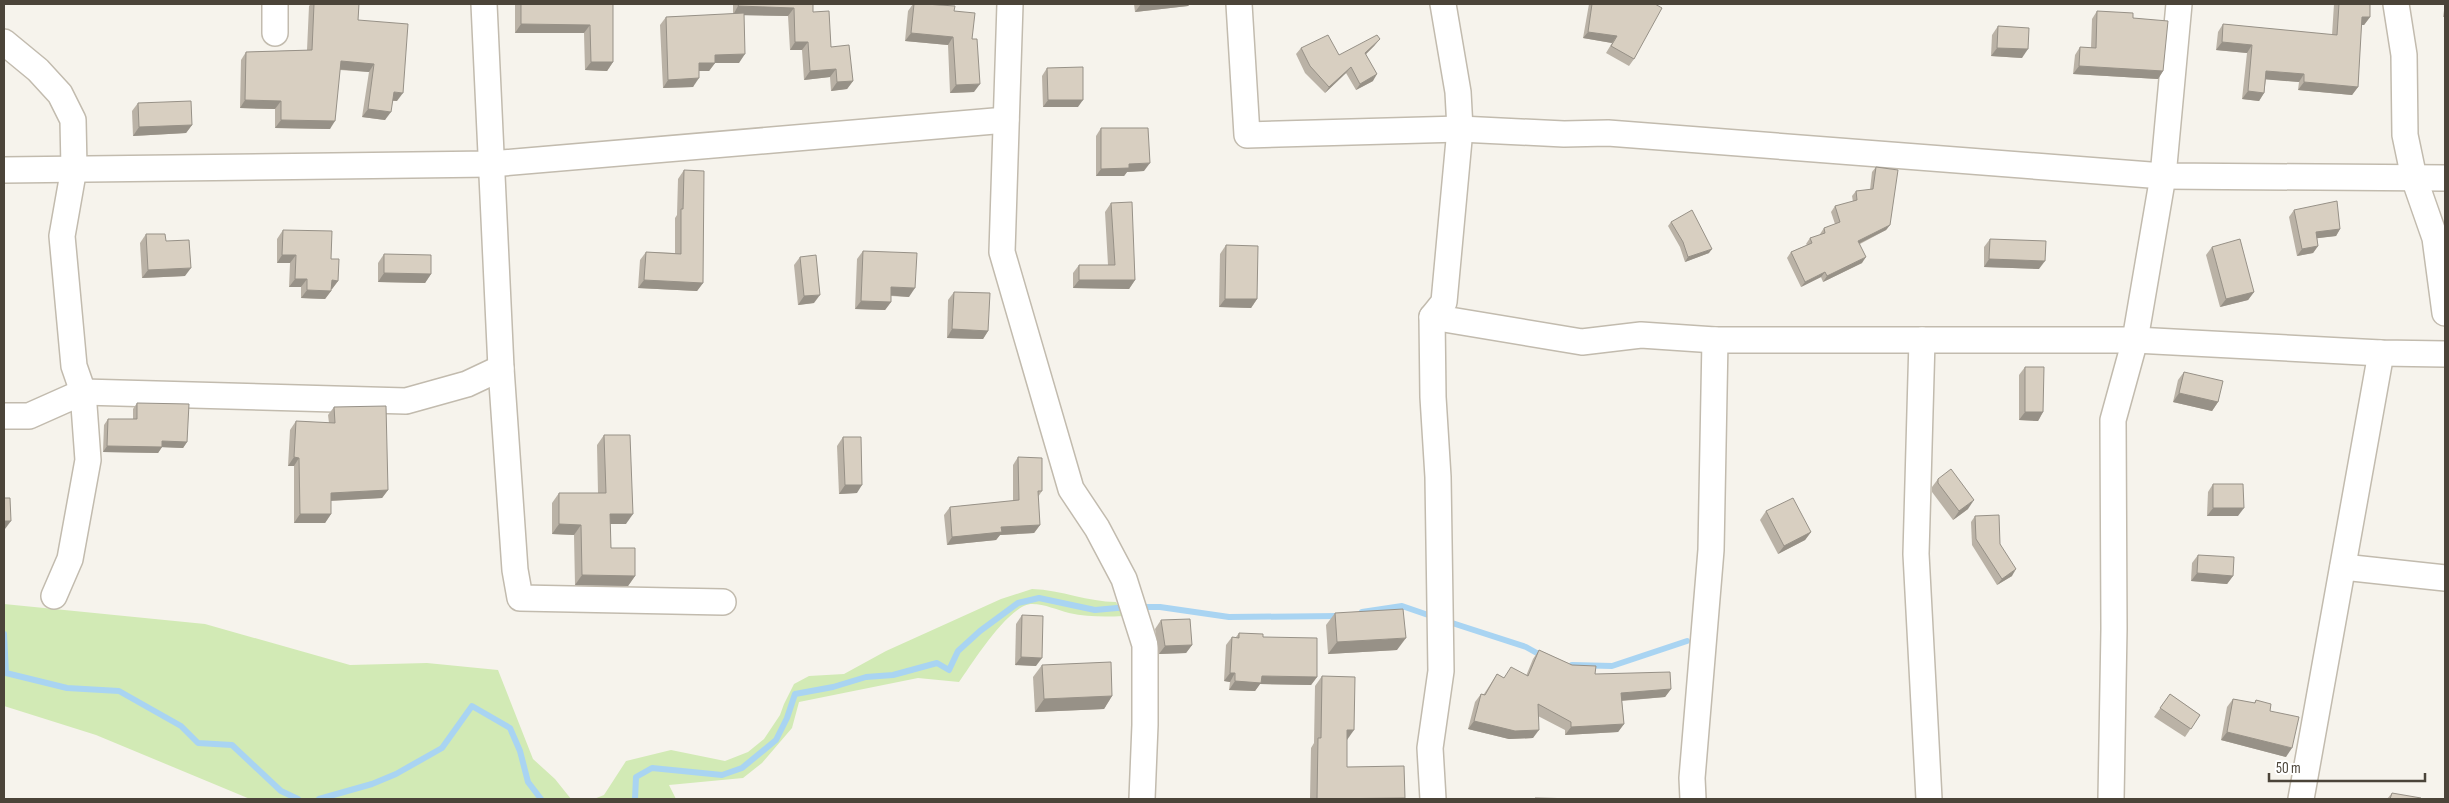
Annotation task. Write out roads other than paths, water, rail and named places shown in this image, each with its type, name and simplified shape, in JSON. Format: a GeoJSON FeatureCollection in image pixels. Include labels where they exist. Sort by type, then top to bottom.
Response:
{"type":"FeatureCollection","features":[{"type":"Feature","properties":{"kind":"street"},"geometry":{"type":"LineString","coordinates":[[275,34],[276,4]]}},
{"type":"Feature","properties":{"kind":"street"},"geometry":{"type":"LineString","coordinates":[[484,4],[501,368],[515,570],[520,598],[723,602]]}},
{"type":"Feature","properties":{"kind":"street"},"geometry":{"type":"LineString","coordinates":[[1010,4],[1002,252],[1072,489],[1097,528],[1124,579],[1134,605],[1145,644],[1146,724],[1142,799]]}},
{"type":"Feature","properties":{"kind":"street"},"geometry":{"type":"LineString","coordinates":[[1239,4],[1246,135],[1460,129],[1564,134],[1608,132],[2163,176],[2445,178]]}},
{"type":"Feature","properties":{"kind":"street"},"geometry":{"type":"LineString","coordinates":[[1433,799],[1430,748],[1442,671],[1432,317],[1444,302],[1460,129],[1458,92],[1443,4]]}},
{"type":"Feature","properties":{"kind":"street"},"geometry":{"type":"LineString","coordinates":[[2111,799],[2114,629],[2113,420],[2135,340],[2163,176],[2179,4]]}},
{"type":"Feature","properties":{"kind":"street"},"geometry":{"type":"LineString","coordinates":[[2396,4],[2404,55],[2405,135],[2414,178],[2435,238],[2445,313]]}},
{"type":"Feature","properties":{"kind":"street"},"geometry":{"type":"LineString","coordinates":[[4,42],[38,70],[60,94],[73,120],[74,168],[62,236],[74,366],[83,392],[88,460],[70,559],[54,596]]}},
{"type":"Feature","properties":{"kind":"street"},"geometry":{"type":"LineString","coordinates":[[4,170],[491,164],[1006,120]]}},
{"type":"Feature","properties":{"kind":"street"},"geometry":{"type":"LineString","coordinates":[[1432,317],[1582,342],[1641,335],[1715,340],[2135,340],[2381,353],[2445,354]]}},
{"type":"Feature","properties":{"kind":"street"},"geometry":{"type":"LineString","coordinates":[[1693,799],[1692,778],[1711,550],[1715,340]]}},
{"type":"Feature","properties":{"kind":"street"},"geometry":{"type":"LineString","coordinates":[[1922,340],[1916,554],[1929,799]]}},
{"type":"Feature","properties":{"kind":"street"},"geometry":{"type":"LineString","coordinates":[[2301,799],[2381,353]]}},
{"type":"Feature","properties":{"kind":"street"},"geometry":{"type":"LineString","coordinates":[[4,416],[29,416],[83,392],[406,401],[467,384],[501,368]]}},
{"type":"Feature","properties":{"kind":"street"},"geometry":{"type":"LineString","coordinates":[[2343,567],[2445,578]]}},
{"type":"Feature","properties":{"kind":"waterway"},"geometry":{"type":"LineString","coordinates":[[635,799],[636,777],[652,768],[722,775],[742,768],[776,740],[787,718],[795,694],[833,687],[866,677],[893,675],[937,663],[949,670],[958,651],[980,631],[1018,603],[1039,598],[1095,610],[1128,607]]}},
{"type":"Feature","properties":{"kind":"waterway"},"geometry":{"type":"LineString","coordinates":[[1362,612],[1402,606],[1434,617]]}},
{"type":"Feature","properties":{"kind":"waterway"},"geometry":{"type":"LineString","coordinates":[[1138,607],[1160,607],[1229,617],[1339,616]]}},
{"type":"Feature","properties":{"kind":"waterway"},"geometry":{"type":"LineString","coordinates":[[1446,621],[1526,647],[1544,657]]}},
{"type":"Feature","properties":{"kind":"waterway"},"geometry":{"type":"LineString","coordinates":[[4,634],[6,673],[67,688],[119,691],[181,726],[198,743],[232,745],[281,791],[298,799]]}},
{"type":"Feature","properties":{"kind":"waterway"},"geometry":{"type":"LineString","coordinates":[[1572,665],[1612,666],[1687,641]]}},
{"type":"Feature","properties":{"kind":"waterway"},"geometry":{"type":"LineString","coordinates":[[319,799],[372,784],[396,774],[442,748],[472,706],[510,728],[520,751],[528,782],[541,799]]}}]}
